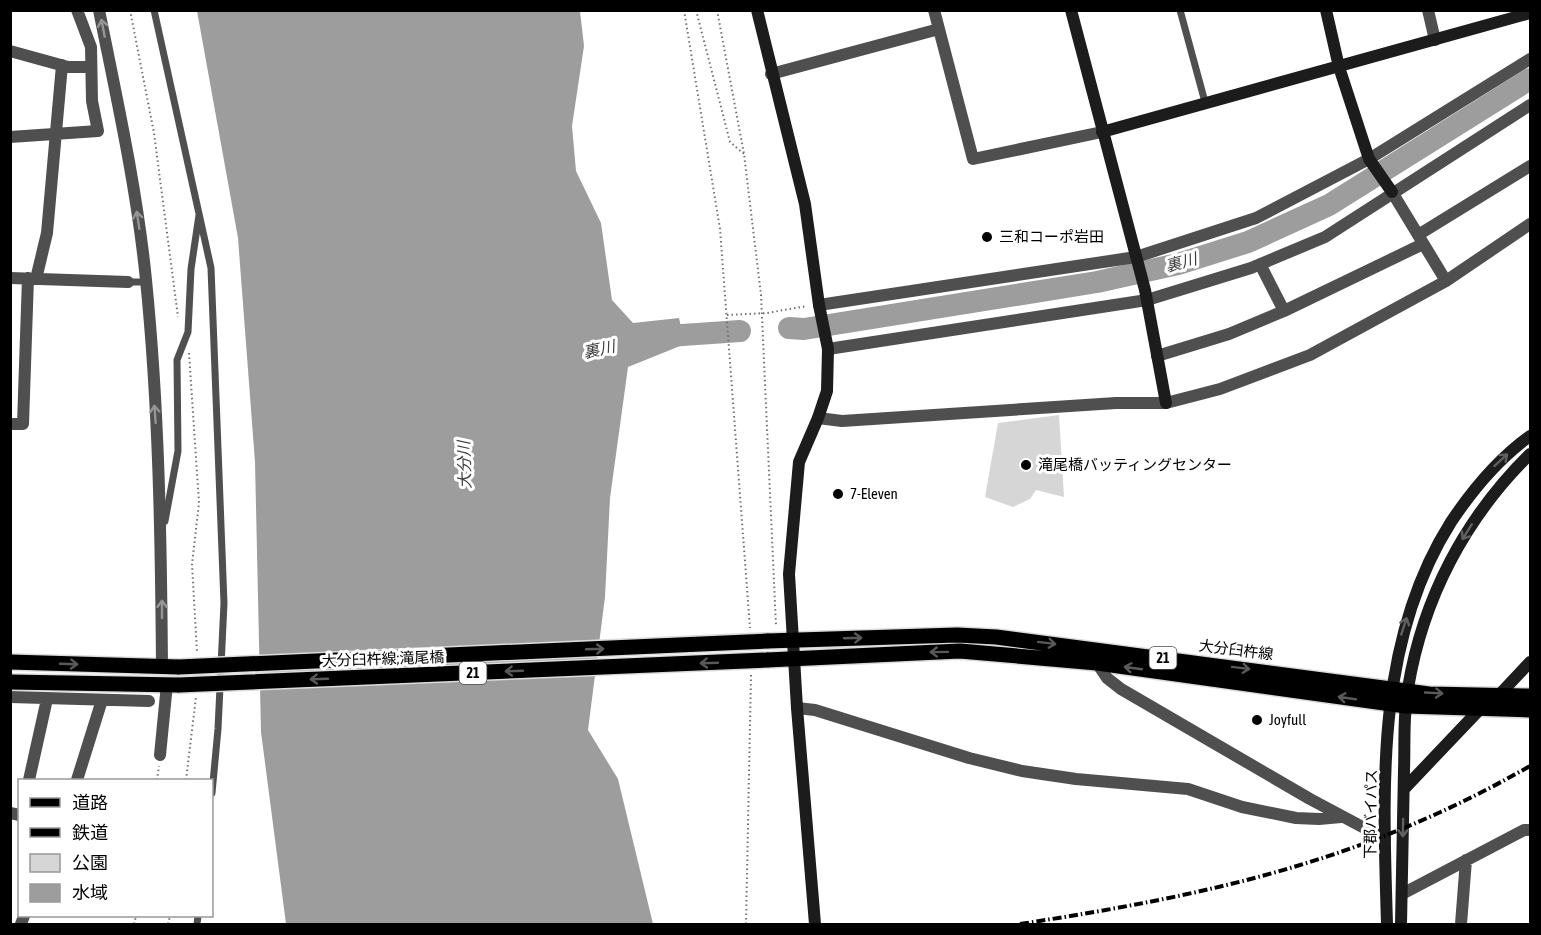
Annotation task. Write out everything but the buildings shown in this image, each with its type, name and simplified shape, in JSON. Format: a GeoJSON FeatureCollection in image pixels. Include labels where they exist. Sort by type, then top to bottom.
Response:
{"type":"FeatureCollection","features":[{"type":"Feature","properties":{"kind":"main road","name":"大分臼杵線"},"geometry":{"type":"LineString","coordinates":[[794,640],[957,635],[996,637],[1391,687],[1429,694],[1530,696]]}},
{"type":"Feature","properties":{"kind":"main road","name":"21"},"geometry":{"type":"LineString","coordinates":[[772,641],[794,640]]}},
{"type":"Feature","properties":{"kind":"main road","name":"大分臼杵線;滝尾橋"},"geometry":{"type":"LineString","coordinates":[[162,667],[772,641]]}},
{"type":"Feature","properties":{"kind":"main road","name":"大分臼杵線"},"geometry":{"type":"LineString","coordinates":[[794,659],[960,651],[1097,663],[1406,706],[1530,710]]}},
{"type":"Feature","properties":{"kind":"main road","name":"大分臼杵線;滝尾橋"},"geometry":{"type":"LineString","coordinates":[[173,684],[794,659]]}},
{"type":"Feature","properties":{"kind":"main road","name":"21"},"geometry":{"type":"LineString","coordinates":[[10,662],[162,667]]}},
{"type":"Feature","properties":{"kind":"main road","name":"21"},"geometry":{"type":"LineString","coordinates":[[10,682],[173,684]]}},
{"type":"Feature","properties":{"kind":"street"},"geometry":{"type":"LineString","coordinates":[[10,137],[98,131],[92,101],[91,47],[77,10]]}},
{"type":"Feature","properties":{"kind":"street"},"geometry":{"type":"LineString","coordinates":[[99,10],[122,126],[146,282],[161,542],[162,667]]}},
{"type":"Feature","properties":{"kind":"street"},"geometry":{"type":"LineString","coordinates":[[757,10],[805,204],[819,308],[828,349],[827,391],[799,462],[789,574],[797,708],[815,924]]}},
{"type":"Feature","properties":{"kind":"street"},"geometry":{"type":"LineString","coordinates":[[934,10],[973,159],[1102,132],[1530,13]]}},
{"type":"Feature","properties":{"kind":"street"},"geometry":{"type":"LineString","coordinates":[[1071,10],[1146,295],[1166,403]]}},
{"type":"Feature","properties":{"kind":"street"},"geometry":{"type":"LineString","coordinates":[[1326,10],[1339,67],[1371,161],[1446,281]]}},
{"type":"Feature","properties":{"kind":"street"},"geometry":{"type":"LineString","coordinates":[[1428,10],[1435,40]]}},
{"type":"Feature","properties":{"kind":"street"},"geometry":{"type":"LineString","coordinates":[[771,74],[939,29]]}},
{"type":"Feature","properties":{"kind":"street"},"geometry":{"type":"LineString","coordinates":[[10,51],[62,65],[92,67]]}},
{"type":"Feature","properties":{"kind":"street"},"geometry":{"type":"LineString","coordinates":[[819,308],[1137,260],[1256,218],[1371,161],[1530,59]]}},
{"type":"Feature","properties":{"kind":"street"},"geometry":{"type":"LineString","coordinates":[[10,424],[23,424],[32,278],[46,233],[62,65]]}},
{"type":"Feature","properties":{"kind":"street"},"geometry":{"type":"LineString","coordinates":[[828,349],[1146,295],[1260,264],[1325,237],[1389,188],[1530,105]]}},
{"type":"Feature","properties":{"kind":"street"},"geometry":{"type":"LineString","coordinates":[[1157,356],[1229,334],[1284,311],[1421,240],[1530,166]]}},
{"type":"Feature","properties":{"kind":"street"},"geometry":{"type":"LineString","coordinates":[[818,418],[842,421],[1116,403],[1166,403],[1220,388],[1310,355],[1446,281],[1530,224]]}},
{"type":"Feature","properties":{"kind":"street"},"geometry":{"type":"LineString","coordinates":[[1260,264],[1284,311]]}},
{"type":"Feature","properties":{"kind":"street"},"geometry":{"type":"LineString","coordinates":[[10,278],[128,282]]}},
{"type":"Feature","properties":{"kind":"street","name":"下郡バイパス"},"geometry":{"type":"LineString","coordinates":[[1387,924],[1385,839],[1389,704],[1400,640],[1418,583],[1438,544],[1464,502],[1493,467],[1530,436]]}},
{"type":"Feature","properties":{"kind":"street"},"geometry":{"type":"LineString","coordinates":[[1401,924],[1406,706],[1415,650],[1439,579],[1467,530],[1508,476],[1530,454]]}},
{"type":"Feature","properties":{"kind":"street"},"geometry":{"type":"LineString","coordinates":[[1499,695],[1530,662]]}},
{"type":"Feature","properties":{"kind":"street"},"geometry":{"type":"LineString","coordinates":[[1097,663],[1107,678],[1121,688],[1341,817],[1385,839]]}},
{"type":"Feature","properties":{"kind":"street"},"geometry":{"type":"LineString","coordinates":[[160,755],[173,684]]}},
{"type":"Feature","properties":{"kind":"street"},"geometry":{"type":"LineString","coordinates":[[10,697],[149,701]]}},
{"type":"Feature","properties":{"kind":"street"},"geometry":{"type":"LineString","coordinates":[[29,779],[46,699]]}},
{"type":"Feature","properties":{"kind":"street"},"geometry":{"type":"LineString","coordinates":[[77,779],[102,700]]}},
{"type":"Feature","properties":{"kind":"street"},"geometry":{"type":"LineString","coordinates":[[797,708],[815,710],[969,758],[1022,771],[1076,779],[1188,789],[1242,807],[1296,818],[1341,817]]}},
{"type":"Feature","properties":{"kind":"street"},"geometry":{"type":"LineString","coordinates":[[1404,789],[1481,708]]}},
{"type":"Feature","properties":{"kind":"street"},"geometry":{"type":"LineString","coordinates":[[1402,894],[1524,830],[1530,830]]}},
{"type":"Feature","properties":{"kind":"street"},"geometry":{"type":"LineString","coordinates":[[1461,924],[1466,860]]}},
{"type":"Feature","properties":{"kind":"lane"},"geometry":{"type":"LineString","coordinates":[[154,10],[200,209],[211,268],[224,603],[213,782]]}},
{"type":"Feature","properties":{"kind":"lane"},"geometry":{"type":"LineString","coordinates":[[1180,10],[1205,102]]}},
{"type":"Feature","properties":{"kind":"lane"},"geometry":{"type":"LineString","coordinates":[[161,542],[178,451],[177,360],[188,332],[191,269],[200,209]]}},
{"type":"Feature","properties":{"kind":"lane"},"geometry":{"type":"LineString","coordinates":[[128,282],[146,282]]}},
{"type":"Feature","properties":{"kind":"path"},"geometry":{"type":"LineString","coordinates":[[684,10],[720,229],[729,344]]}},
{"type":"Feature","properties":{"kind":"path"},"geometry":{"type":"LineString","coordinates":[[696,10],[730,142],[744,154]]}},
{"type":"Feature","properties":{"kind":"path"},"geometry":{"type":"LineString","coordinates":[[717,10],[744,154],[762,313],[772,641]]}},
{"type":"Feature","properties":{"kind":"path"},"geometry":{"type":"LineString","coordinates":[[727,315],[819,308]]}},
{"type":"Feature","properties":{"kind":"green space","name":"滝尾橋バッティングセンター"},"geometry":{"type":"Polygon","coordinates":[[[1059,415],[1064,497],[1036,490],[1030,499],[1013,507],[985,497],[998,423],[1059,415]]]}},
{"type":"Feature","properties":{"kind":"water","name":"大分川"},"geometry":{"type":"Polygon","coordinates":[[[197,11],[580,11],[584,46],[572,126],[576,171],[601,223],[612,300],[633,323],[679,318],[685,344],[628,367],[610,498],[605,597],[588,730],[618,779],[653,924],[286,924],[261,732],[255,462],[238,238],[197,11]]]}},
{"type":"Feature","properties":{"kind":"waterway","name":"裏川"},"geometry":{"type":"LineString","coordinates":[[789,328],[804,329],[1097,282],[1178,264],[1248,242],[1329,205],[1530,79]]}},
{"type":"Feature","properties":{"kind":"waterway","name":"裏川"},"geometry":{"type":"LineString","coordinates":[[654,337],[740,331]]}},
{"type":"Feature","properties":{"kind":"railway"},"geometry":{"type":"LineString","coordinates":[[1020,924],[1156,901],[1220,887],[1345,851],[1468,799],[1530,766]]}},
{"type":"Feature","properties":{"kind":"place","name":"三和コーポ岩田"},"geometry":{"type":"Point","coordinates":[987,237]}},
{"type":"Feature","properties":{"kind":"place","name":"滝尾橋バッティングセンター"},"geometry":{"type":"Point","coordinates":[1026,465]}},
{"type":"Feature","properties":{"kind":"place","name":"7-Eleven"},"geometry":{"type":"Point","coordinates":[838,494]}},
{"type":"Feature","properties":{"kind":"place","name":"Joyfull"},"geometry":{"type":"Point","coordinates":[1257,720]}}]}
